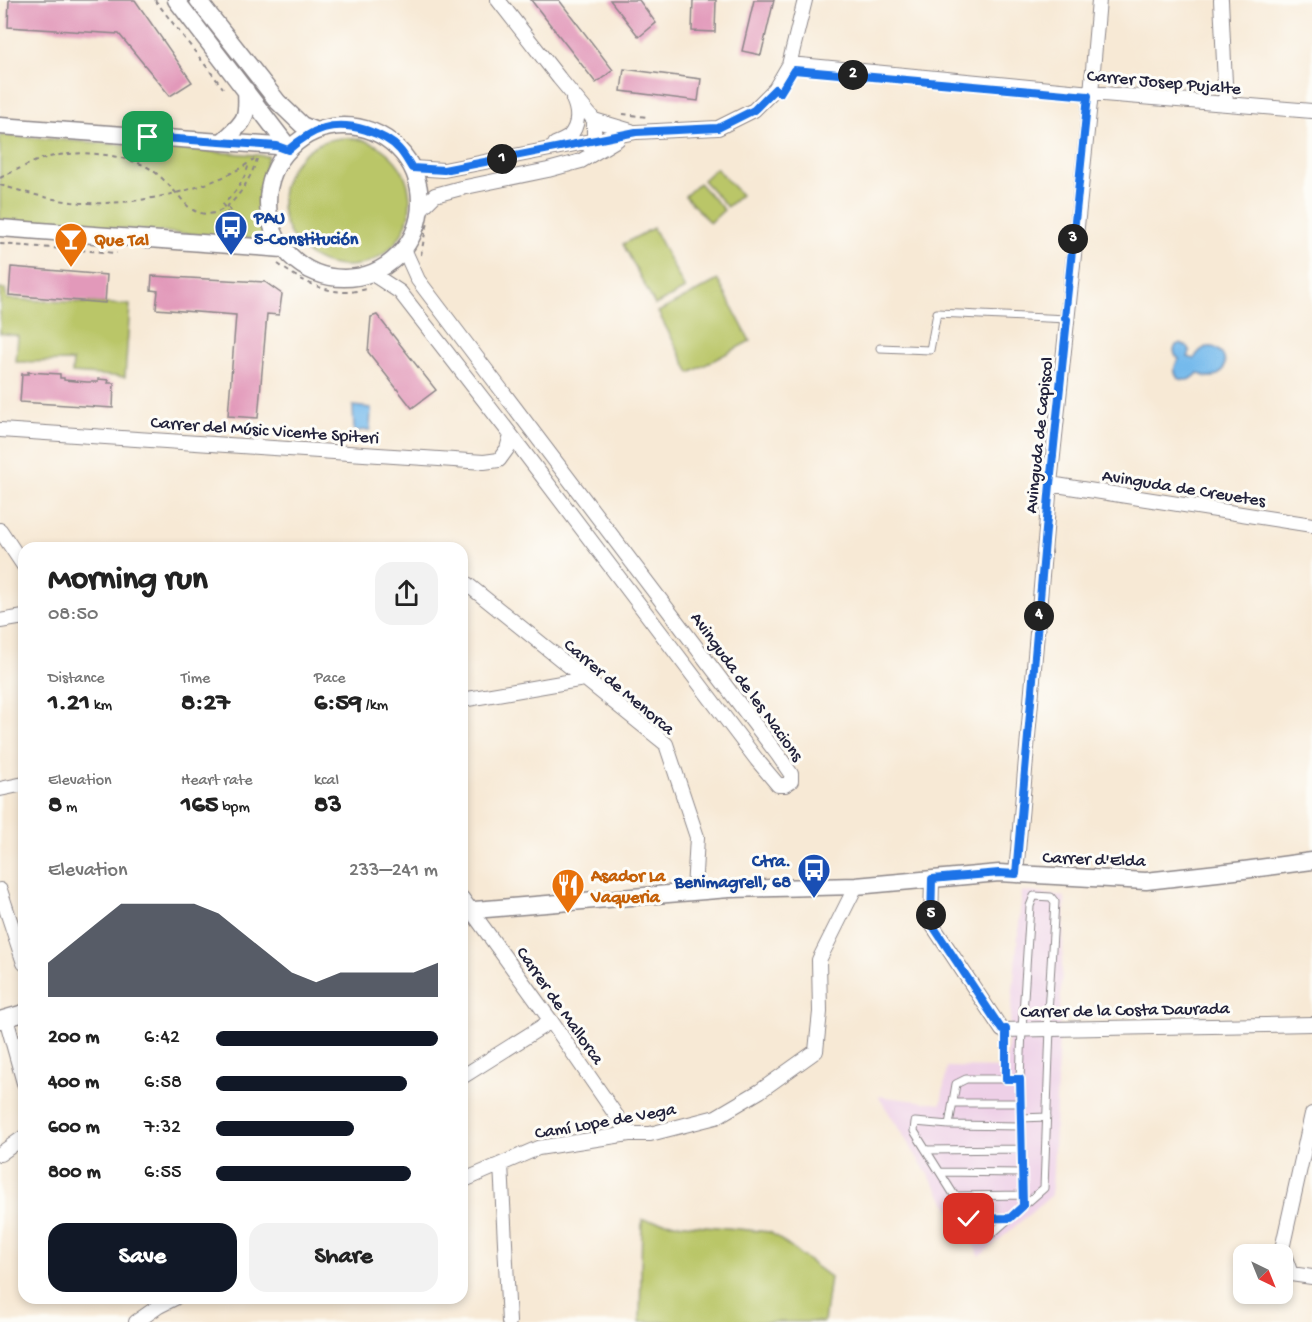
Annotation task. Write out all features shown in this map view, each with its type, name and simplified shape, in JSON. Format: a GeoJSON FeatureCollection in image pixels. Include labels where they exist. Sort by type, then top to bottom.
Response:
{"type":"FeatureCollection","features":[{"type":"Feature","properties":{"kind":"street"},"geometry":{"type":"LineString","coordinates":[[176,0],[289,150]]}},
{"type":"Feature","properties":{"kind":"street"},"geometry":{"type":"LineString","coordinates":[[198,0],[278,102],[302,125],[316,131]]}},
{"type":"Feature","properties":{"kind":"street"},"geometry":{"type":"LineString","coordinates":[[498,0],[594,120],[636,132]]}},
{"type":"Feature","properties":{"kind":"street"},"geometry":{"type":"LineString","coordinates":[[412,168],[444,170],[636,132],[718,128],[754,110],[775,89],[789,65],[805,0]]}},
{"type":"Feature","properties":{"kind":"street","name":"Avinguda de Capiscol"},"geometry":{"type":"LineString","coordinates":[[1016,874],[1050,484],[1099,0]]}},
{"type":"Feature","properties":{"kind":"street"},"geometry":{"type":"LineString","coordinates":[[1221,0],[1226,104]]}},
{"type":"Feature","properties":{"kind":"street","name":"Carrer Josep Pujalte"},"geometry":{"type":"LineString","coordinates":[[789,65],[1312,111]]}},
{"type":"Feature","properties":{"kind":"street"},"geometry":{"type":"LineString","coordinates":[[222,142],[244,120],[247,110],[246,90]]}},
{"type":"Feature","properties":{"kind":"street"},"geometry":{"type":"LineString","coordinates":[[548,149],[568,137],[576,124],[578,109],[570,92]]}},
{"type":"Feature","properties":{"kind":"street"},"geometry":{"type":"LineString","coordinates":[[576,162],[594,140],[594,120]]}},
{"type":"Feature","properties":{"kind":"street"},"geometry":{"type":"LineString","coordinates":[[0,126],[277,146],[289,150]]}},
{"type":"Feature","properties":{"kind":"street"},"geometry":{"type":"LineString","coordinates":[[280,256],[267,206],[271,180],[289,150],[301,139],[328,127],[352,126],[380,134],[398,148],[412,168],[425,214]]}},
{"type":"Feature","properties":{"kind":"street"},"geometry":{"type":"LineString","coordinates":[[0,228],[241,239],[296,262],[311,271],[337,278],[358,277],[374,280],[404,249],[435,195],[576,162],[615,140],[636,132]]}},
{"type":"Feature","properties":{"kind":"street","name":"Avinguda de les Nacions"},"geometry":{"type":"LineString","coordinates":[[374,280],[400,292],[757,760],[778,785],[785,785],[791,781],[791,774],[778,755],[419,282],[404,249]]}},
{"type":"Feature","properties":{"kind":"street","name":"Carrer del Músic Vicente Spiteri"},"geometry":{"type":"LineString","coordinates":[[0,430],[484,462],[499,460],[507,449],[511,435]]}},
{"type":"Feature","properties":{"kind":"street","name":"Avinguda de Creuetes"},"geometry":{"type":"LineString","coordinates":[[1050,484],[1312,525]]}},
{"type":"Feature","properties":{"kind":"street"},"geometry":{"type":"LineString","coordinates":[[0,530],[18,557]]}},
{"type":"Feature","properties":{"kind":"street","name":"Carrer de Menorca"},"geometry":{"type":"LineString","coordinates":[[468,585],[666,744],[697,837],[694,891]]}},
{"type":"Feature","properties":{"kind":"street"},"geometry":{"type":"LineString","coordinates":[[0,621],[18,618]]}},
{"type":"Feature","properties":{"kind":"street"},"geometry":{"type":"LineString","coordinates":[[468,699],[584,679]]}},
{"type":"Feature","properties":{"kind":"street"},"geometry":{"type":"LineString","coordinates":[[0,789],[18,785]]}},
{"type":"Feature","properties":{"kind":"street","name":"Carrer d'Elda"},"geometry":{"type":"LineString","coordinates":[[468,906],[729,889],[856,886],[999,873],[1146,881],[1312,861]]}},
{"type":"Feature","properties":{"kind":"street","name":"Carrer de la Costa Daurada"},"geometry":{"type":"LineString","coordinates":[[932,879],[931,923],[1002,1030],[1312,1024]]}},
{"type":"Feature","properties":{"kind":"street","name":"Camí Lope de Vega"},"geometry":{"type":"LineString","coordinates":[[468,1178],[538,1148],[629,1134],[650,1134],[716,1117],[760,1092],[816,1051],[820,1012],[819,960],[856,886]]}},
{"type":"Feature","properties":{"kind":"street"},"geometry":{"type":"LineString","coordinates":[[0,890],[18,945]]}},
{"type":"Feature","properties":{"kind":"street","name":"Carrer de Mallorca"},"geometry":{"type":"LineString","coordinates":[[468,910],[551,1021],[629,1134]]}},
{"type":"Feature","properties":{"kind":"street"},"geometry":{"type":"LineString","coordinates":[[18,1015],[3,1019],[18,1065]]}},
{"type":"Feature","properties":{"kind":"street"},"geometry":{"type":"LineString","coordinates":[[468,1073],[551,1021]]}},
{"type":"Feature","properties":{"kind":"street"},"geometry":{"type":"LineString","coordinates":[[1312,1114],[1282,1249],[1291,1274],[1312,1277]]}},
{"type":"Feature","properties":{"kind":"street"},"geometry":{"type":"LineString","coordinates":[[0,1154],[18,1141]]}},
{"type":"Feature","properties":{"kind":"street"},"geometry":{"type":"LineString","coordinates":[[501,1164],[509,1322]]}},
{"type":"Feature","properties":{"kind":"street"},"geometry":{"type":"LineString","coordinates":[[136,1322],[155,1304]]}},
{"type":"Feature","properties":{"kind":"lane"},"geometry":{"type":"LineString","coordinates":[[880,348],[930,351],[937,313],[1067,319]]}},
{"type":"Feature","properties":{"kind":"lane"},"geometry":{"type":"LineString","coordinates":[[1023,1206],[1022,1149],[1021,1122],[1020,1103],[1020,1079],[1030,906],[1034,896],[1051,897],[1054,902],[1048,1028],[1047,1118],[1044,1188],[987,1238],[981,1238],[915,1131],[915,1122],[949,1125],[1021,1122],[1047,1118]]}},
{"type":"Feature","properties":{"kind":"lane"},"geometry":{"type":"LineString","coordinates":[[1006,1029],[1006,1079]]}},
{"type":"Feature","properties":{"kind":"lane"},"geometry":{"type":"LineString","coordinates":[[949,1125],[956,1084],[966,1079],[1020,1079]]}},
{"type":"Feature","properties":{"kind":"lane"},"geometry":{"type":"LineString","coordinates":[[953,1103],[1020,1103]]}},
{"type":"Feature","properties":{"kind":"lane"},"geometry":{"type":"LineString","coordinates":[[926,1150],[1022,1149]]}},
{"type":"Feature","properties":{"kind":"lane"},"geometry":{"type":"LineString","coordinates":[[940,1172],[1022,1173]]}},
{"type":"Feature","properties":{"kind":"lane"},"geometry":{"type":"LineString","coordinates":[[955,1196],[1023,1195]]}},
{"type":"Feature","properties":{"kind":"lane"},"geometry":{"type":"LineString","coordinates":[[969,1219],[1010,1218]]}},
{"type":"Feature","properties":{"kind":"path"},"geometry":{"type":"LineString","coordinates":[[154,0],[226,91]]}},
{"type":"Feature","properties":{"kind":"path"},"geometry":{"type":"LineString","coordinates":[[621,113],[650,118]]}},
{"type":"Feature","properties":{"kind":"path"},"geometry":{"type":"LineString","coordinates":[[241,239],[222,205],[237,190],[248,172],[252,144]]}},
{"type":"Feature","properties":{"kind":"path"},"geometry":{"type":"LineString","coordinates":[[0,178],[42,159],[69,153],[115,156],[141,164],[157,173],[176,193],[193,210],[208,214],[228,206],[246,184],[257,157],[227,175],[176,193],[113,204],[72,202],[0,185]]}},
{"type":"Feature","properties":{"kind":"path"},"geometry":{"type":"LineString","coordinates":[[228,206],[241,239]]}},
{"type":"Feature","properties":{"kind":"path"},"geometry":{"type":"LineString","coordinates":[[420,258],[425,233],[425,214]]}},
{"type":"Feature","properties":{"kind":"path"},"geometry":{"type":"LineString","coordinates":[[0,244],[124,253]]}},
{"type":"Feature","properties":{"kind":"path"},"geometry":{"type":"LineString","coordinates":[[280,256],[296,277],[323,289],[347,292],[374,280]]}},
{"type":"Feature","properties":{"kind":"shaded area"},"geometry":{"type":"Polygon","coordinates":[[[1022,891],[1065,897],[1052,1195],[980,1256],[878,1096],[941,1104],[947,1067],[1006,1068],[1022,891]]]}},
{"type":"Feature","properties":{"kind":"green space"},"geometry":{"type":"Polygon","coordinates":[[[0,135],[268,156],[263,198],[270,240],[0,220],[0,135]]]}},
{"type":"Feature","properties":{"kind":"green space"},"geometry":{"type":"Polygon","coordinates":[[[346,138],[371,142],[392,156],[406,177],[410,202],[406,227],[392,248],[371,262],[346,266],[321,262],[300,248],[286,227],[282,202],[286,177],[300,156],[321,142],[346,138]]]}},
{"type":"Feature","properties":{"kind":"green space"},"geometry":{"type":"Polygon","coordinates":[[[716,168],[741,195],[727,207],[703,180],[716,168]]]}},
{"type":"Feature","properties":{"kind":"green space"},"geometry":{"type":"Polygon","coordinates":[[[699,183],[724,210],[710,223],[685,196],[699,183]]]}},
{"type":"Feature","properties":{"kind":"green space"},"geometry":{"type":"Polygon","coordinates":[[[653,228],[685,289],[655,305],[623,244],[653,228]]]}},
{"type":"Feature","properties":{"kind":"green space"},"geometry":{"type":"Polygon","coordinates":[[[718,280],[750,341],[690,373],[658,312],[718,280]]]}},
{"type":"Feature","properties":{"kind":"green space"},"geometry":{"type":"Polygon","coordinates":[[[0,289],[5,289],[7,299],[130,305],[125,377],[72,373],[73,361],[16,362],[18,336],[0,333],[0,289]]]}},
{"type":"Feature","properties":{"kind":"green space"},"geometry":{"type":"Polygon","coordinates":[[[642,1220],[770,1232],[830,1277],[824,1322],[640,1322],[642,1220]]]}},
{"type":"Feature","properties":{"kind":"water"},"geometry":{"type":"Polygon","coordinates":[[[1181,343],[1188,347],[1190,352],[1188,357],[1194,359],[1201,350],[1208,347],[1220,352],[1225,364],[1222,371],[1213,377],[1206,377],[1198,373],[1188,380],[1179,378],[1175,370],[1179,359],[1174,350],[1176,345],[1181,343]]]}},
{"type":"Feature","properties":{"kind":"water"},"geometry":{"type":"Polygon","coordinates":[[[353,406],[371,408],[370,430],[354,431],[353,406]]]}},
{"type":"Feature","properties":{"kind":"building"},"geometry":{"type":"Polygon","coordinates":[[[9,0],[135,0],[192,82],[170,96],[119,34],[8,27],[9,0]]]}},
{"type":"Feature","properties":{"kind":"building"},"geometry":{"type":"Polygon","coordinates":[[[531,0],[559,0],[613,70],[596,83],[531,0]]]}},
{"type":"Feature","properties":{"kind":"building"},"geometry":{"type":"Polygon","coordinates":[[[610,0],[639,0],[656,23],[639,37],[610,0]]]}},
{"type":"Feature","properties":{"kind":"building"},"geometry":{"type":"Polygon","coordinates":[[[693,0],[716,0],[715,32],[692,31],[693,0]]]}},
{"type":"Feature","properties":{"kind":"building"},"geometry":{"type":"Polygon","coordinates":[[[754,0],[774,0],[761,55],[742,51],[754,0]]]}},
{"type":"Feature","properties":{"kind":"building"},"geometry":{"type":"Polygon","coordinates":[[[624,69],[701,79],[698,101],[621,91],[624,69]]]}},
{"type":"Feature","properties":{"kind":"building"},"geometry":{"type":"Polygon","coordinates":[[[11,267],[107,275],[105,303],[9,295],[11,267]]]}},
{"type":"Feature","properties":{"kind":"building"},"geometry":{"type":"Polygon","coordinates":[[[152,276],[265,282],[282,294],[279,315],[267,314],[258,418],[228,416],[236,315],[156,309],[158,291],[151,290],[152,276]]]}},
{"type":"Feature","properties":{"kind":"building"},"geometry":{"type":"Polygon","coordinates":[[[377,315],[436,390],[412,408],[368,352],[371,317],[377,315]]]}},
{"type":"Feature","properties":{"kind":"building"},"geometry":{"type":"Polygon","coordinates":[[[28,372],[60,374],[60,378],[64,380],[98,382],[98,379],[109,380],[108,383],[114,383],[113,408],[20,402],[22,374],[29,374],[28,372]]]}},
{"type":"Feature","properties":{"kind":"place","name":"PAU 5-Constitución"},"geometry":{"type":"Point","coordinates":[231,256]}},
{"type":"Feature","properties":{"kind":"place","name":"Que Tal"},"geometry":{"type":"Point","coordinates":[71,268]}},
{"type":"Feature","properties":{"kind":"place","name":"Ctra. Benimagrell, 68"},"geometry":{"type":"Point","coordinates":[814,899]}},
{"type":"Feature","properties":{"kind":"place","name":"Asador La Vaqueria"},"geometry":{"type":"Point","coordinates":[568,914]}},
{"type":"Feature","properties":{"kind":"route"},"geometry":{"type":"LineString","coordinates":[[148,137],[277,146],[288,150],[301,139],[316,131],[341,125],[352,126],[380,134],[398,148],[412,168],[444,170],[636,132],[718,128],[754,110],[775,89],[780,93],[794,70],[1088,96],[1065,318],[1067,319],[1050,484],[1016,874],[965,875],[932,879],[931,923],[1002,1030],[1006,1029],[1006,1079],[1020,1079],[1023,1206],[1010,1218],[969,1219]]}}]}
